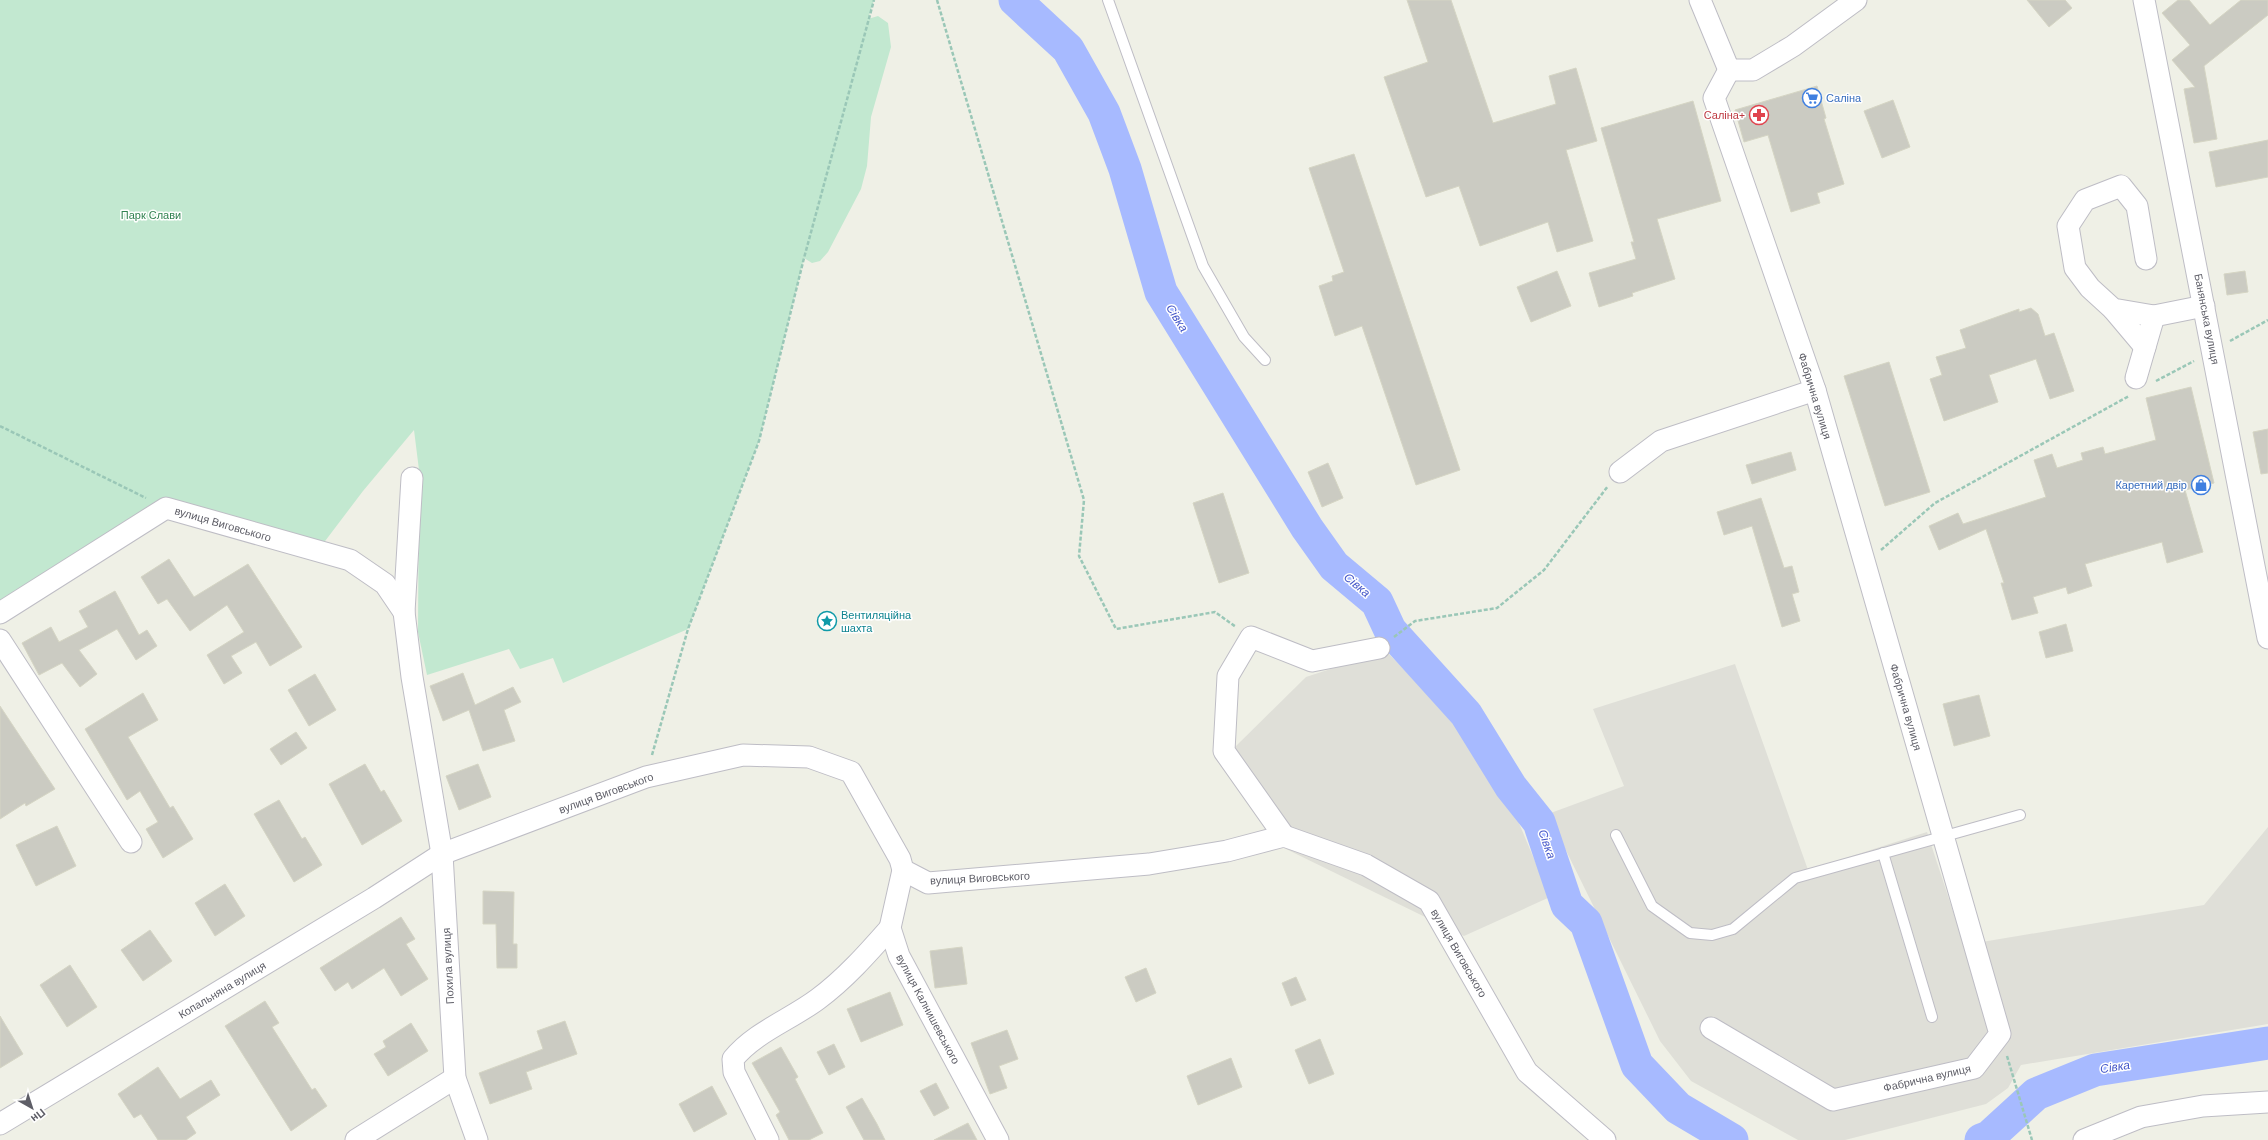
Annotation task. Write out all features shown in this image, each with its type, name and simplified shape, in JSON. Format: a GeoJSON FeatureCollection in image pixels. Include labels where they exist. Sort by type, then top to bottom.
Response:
{"type":"FeatureCollection","features":[{"type":"Feature","properties":{"kind":"street"},"geometry":{"type":"LineString","coordinates":[[1700,0],[1729,70],[1753,70],[1793,46],[1856,0]]}},
{"type":"Feature","properties":{"kind":"street","name":"Банянська вулиця"},"geometry":{"type":"LineString","coordinates":[[2144,0],[2268,638]]}},
{"type":"Feature","properties":{"kind":"street","name":"Фабрична вулиця"},"geometry":{"type":"LineString","coordinates":[[1711,1028],[1833,1100],[1974,1068],[2000,1034],[1815,390],[1714,98],[1729,70]]}},
{"type":"Feature","properties":{"kind":"street"},"geometry":{"type":"LineString","coordinates":[[2145,347],[2113,309],[2090,288],[2075,268],[2068,226],[2085,200],[2121,186],[2137,206],[2146,259]]}},
{"type":"Feature","properties":{"kind":"street"},"geometry":{"type":"LineString","coordinates":[[2113,309],[2154,316],[2204,306]]}},
{"type":"Feature","properties":{"kind":"street"},"geometry":{"type":"LineString","coordinates":[[2141,385],[2145,347],[2154,316]]}},
{"type":"Feature","properties":{"kind":"street"},"geometry":{"type":"LineString","coordinates":[[1620,472],[1661,441],[1815,390]]}},
{"type":"Feature","properties":{"kind":"street","name":"вулиця Виговського"},"geometry":{"type":"LineString","coordinates":[[412,478],[404,612],[442,854],[646,776],[743,755],[809,757],[851,772],[900,859],[903,870],[928,883],[1150,864],[1228,851],[1284,836],[1366,865],[1429,901],[1527,1072],[1605,1140]]}},
{"type":"Feature","properties":{"kind":"street","name":"вулиця Виговського"},"geometry":{"type":"LineString","coordinates":[[0,613],[166,508],[350,560],[385,584],[404,612]]}},
{"type":"Feature","properties":{"kind":"street"},"geometry":{"type":"LineString","coordinates":[[1284,836],[1224,751],[1228,676],[1251,637],[1312,661],[1379,648]]}},
{"type":"Feature","properties":{"kind":"street"},"geometry":{"type":"LineString","coordinates":[[0,640],[131,842]]}},
{"type":"Feature","properties":{"kind":"street","name":"Похила вулиця"},"geometry":{"type":"LineString","coordinates":[[442,854],[455,1078],[476,1140]]}},
{"type":"Feature","properties":{"kind":"street","name":"Копальняна вулиця"},"geometry":{"type":"LineString","coordinates":[[0,1124],[374,898],[442,854]]}},
{"type":"Feature","properties":{"kind":"street"},"geometry":{"type":"LineString","coordinates":[[768,1140],[734,1072],[733,1059],[744,1046],[818,999],[862,960],[890,928],[903,870]]}},
{"type":"Feature","properties":{"kind":"street","name":"вулиця Калнишевського"},"geometry":{"type":"LineString","coordinates":[[890,928],[899,956],[998,1140]]}},
{"type":"Feature","properties":{"kind":"street"},"geometry":{"type":"LineString","coordinates":[[356,1140],[455,1078]]}},
{"type":"Feature","properties":{"kind":"street"},"geometry":{"type":"LineString","coordinates":[[2084,1140],[2141,1117],[2202,1106],[2268,1102]]}},
{"type":"Feature","properties":{"kind":"lane"},"geometry":{"type":"LineString","coordinates":[[1108,0],[1204,266],[1244,337],[1265,360]]}},
{"type":"Feature","properties":{"kind":"lane"},"geometry":{"type":"LineString","coordinates":[[1616,834],[1652,906],[1690,933],[1712,935],[1733,929],[1795,878],[1943,835],[2020,815]]}},
{"type":"Feature","properties":{"kind":"lane"},"geometry":{"type":"LineString","coordinates":[[1883,853],[1932,1017]]}},
{"type":"Feature","properties":{"kind":"path"},"geometry":{"type":"LineString","coordinates":[[646,776],[688,629],[759,441],[806,250],[874,0]]}},
{"type":"Feature","properties":{"kind":"path"},"geometry":{"type":"LineString","coordinates":[[937,0],[1084,500],[1079,556],[1116,629],[1215,612],[1251,637]]}},
{"type":"Feature","properties":{"kind":"path"},"geometry":{"type":"LineString","coordinates":[[1865,564],[1935,503],[2141,385],[2213,350],[2268,320]]}},
{"type":"Feature","properties":{"kind":"path"},"geometry":{"type":"LineString","coordinates":[[0,426],[166,508]]}},
{"type":"Feature","properties":{"kind":"path"},"geometry":{"type":"LineString","coordinates":[[1379,648],[1415,621],[1497,608],[1544,570],[1620,472]]}},
{"type":"Feature","properties":{"kind":"path"},"geometry":{"type":"LineString","coordinates":[[2000,1034],[2032,1140]]}},
{"type":"Feature","properties":{"kind":"shaded area"},"geometry":{"type":"Polygon","coordinates":[[[1386,651],[1455,722],[1508,797],[1550,897],[1464,936],[1286,849],[1233,749],[1306,677],[1386,651]]]}},
{"type":"Feature","properties":{"kind":"shaded area"},"geometry":{"type":"Polygon","coordinates":[[[1735,664],[1808,870],[1927,832],[1964,945],[2204,905],[2268,827],[2268,1024],[2021,1065],[2008,1088],[1986,1104],[1845,1140],[1798,1140],[1691,1081],[1660,1041],[1548,814],[1624,786],[1593,709],[1735,664]]]}},
{"type":"Feature","properties":{"kind":"green space","name":"Парк Слави"},"geometry":{"type":"Polygon","coordinates":[[[0,0],[874,0],[868,19],[878,16],[888,23],[891,47],[871,117],[867,166],[861,189],[828,252],[820,261],[812,263],[804,258],[759,441],[688,629],[563,683],[553,658],[520,669],[509,649],[427,675],[418,632],[419,470],[414,430],[363,491],[313,557],[163,514],[0,618],[0,0]]]}},
{"type":"Feature","properties":{"kind":"building"},"geometry":{"type":"Polygon","coordinates":[[[1407,0],[1451,0],[1493,123],[1556,104],[1549,76],[1576,68],[1597,141],[1566,150],[1593,241],[1557,252],[1548,222],[1480,246],[1459,186],[1426,197],[1384,77],[1428,62],[1407,0]]]}},
{"type":"Feature","properties":{"kind":"building"},"geometry":{"type":"Polygon","coordinates":[[[2027,0],[2065,0],[2072,8],[2049,27],[2027,0]]]}},
{"type":"Feature","properties":{"kind":"building"},"geometry":{"type":"Polygon","coordinates":[[[2178,0],[2189,0],[2210,25],[2241,0],[2268,0],[2268,15],[2204,66],[2217,139],[2194,143],[2184,89],[2195,87],[2172,60],[2190,45],[2162,13],[2178,0]]]}},
{"type":"Feature","properties":{"kind":"building"},"geometry":{"type":"Polygon","coordinates":[[[1817,86],[1826,118],[1824,119],[1844,184],[1817,193],[1820,203],[1791,212],[1768,135],[1744,142],[1735,110],[1817,86]]]}},
{"type":"Feature","properties":{"kind":"building"},"geometry":{"type":"Polygon","coordinates":[[[1893,100],[1910,147],[1882,158],[1864,111],[1893,100]]]}},
{"type":"Feature","properties":{"kind":"building"},"geometry":{"type":"Polygon","coordinates":[[[1693,101],[1721,201],[1657,219],[1675,279],[1632,293],[1633,296],[1599,307],[1589,273],[1636,259],[1631,242],[1634,242],[1601,128],[1693,101]]]}},
{"type":"Feature","properties":{"kind":"building"},"geometry":{"type":"Polygon","coordinates":[[[2268,140],[2268,177],[2216,187],[2209,152],[2268,140]]]}},
{"type":"Feature","properties":{"kind":"building"},"geometry":{"type":"Polygon","coordinates":[[[1354,154],[1460,470],[1416,485],[1362,326],[1335,336],[1319,286],[1333,281],[1332,276],[1344,272],[1309,168],[1354,154]]]}},
{"type":"Feature","properties":{"kind":"building"},"geometry":{"type":"Polygon","coordinates":[[[1557,271],[1571,306],[1531,322],[1517,287],[1557,271]]]}},
{"type":"Feature","properties":{"kind":"building"},"geometry":{"type":"Polygon","coordinates":[[[2245,271],[2248,292],[2227,295],[2224,274],[2245,271]]]}},
{"type":"Feature","properties":{"kind":"building"},"geometry":{"type":"Polygon","coordinates":[[[2031,308],[2038,314],[2045,336],[2054,333],[2074,391],[2050,399],[2036,359],[1989,375],[1998,402],[1944,421],[1930,379],[1942,375],[1936,357],[1966,348],[1960,330],[2019,309],[2019,312],[2031,308]]]}},
{"type":"Feature","properties":{"kind":"building"},"geometry":{"type":"Polygon","coordinates":[[[1889,362],[1930,492],[1885,506],[1844,376],[1889,362]]]}},
{"type":"Feature","properties":{"kind":"building"},"geometry":{"type":"Polygon","coordinates":[[[2191,387],[2214,483],[2185,490],[2203,552],[2167,563],[2162,542],[2085,564],[2092,586],[2068,594],[2066,587],[2033,597],[2038,613],[2012,620],[2001,583],[2004,583],[1986,529],[1939,550],[1929,526],[1958,513],[1963,524],[2046,497],[2034,460],[2052,454],[2057,468],[2083,460],[2081,453],[2103,447],[2105,454],[2156,440],[2146,398],[2191,387]]]}},
{"type":"Feature","properties":{"kind":"building"},"geometry":{"type":"Polygon","coordinates":[[[2268,429],[2268,473],[2261,474],[2253,432],[2268,429]]]}},
{"type":"Feature","properties":{"kind":"building"},"geometry":{"type":"Polygon","coordinates":[[[1791,452],[1796,470],[1752,484],[1746,465],[1791,452]]]}},
{"type":"Feature","properties":{"kind":"building"},"geometry":{"type":"Polygon","coordinates":[[[1328,463],[1343,498],[1322,507],[1308,472],[1328,463]]]}},
{"type":"Feature","properties":{"kind":"building"},"geometry":{"type":"Polygon","coordinates":[[[1223,493],[1249,573],[1219,583],[1193,503],[1223,493]]]}},
{"type":"Feature","properties":{"kind":"building"},"geometry":{"type":"Polygon","coordinates":[[[1761,498],[1784,568],[1792,566],[1799,592],[1792,594],[1800,621],[1782,627],[1752,526],[1724,535],[1717,512],[1761,498]]]}},
{"type":"Feature","properties":{"kind":"building"},"geometry":{"type":"Polygon","coordinates":[[[169,559],[194,597],[248,564],[302,647],[270,666],[256,642],[231,656],[242,673],[224,684],[207,655],[244,632],[227,605],[190,631],[167,599],[158,604],[141,577],[169,559]]]}},
{"type":"Feature","properties":{"kind":"building"},"geometry":{"type":"Polygon","coordinates":[[[115,591],[139,635],[147,630],[157,646],[136,660],[117,629],[79,650],[97,674],[80,687],[62,663],[39,675],[22,643],[51,627],[59,642],[88,627],[79,611],[115,591]]]}},
{"type":"Feature","properties":{"kind":"building"},"geometry":{"type":"Polygon","coordinates":[[[2066,624],[2073,651],[2046,658],[2039,632],[2066,624]]]}},
{"type":"Feature","properties":{"kind":"building"},"geometry":{"type":"Polygon","coordinates":[[[463,673],[475,705],[513,687],[521,702],[504,710],[515,741],[483,751],[469,710],[443,721],[430,686],[463,673]]]}},
{"type":"Feature","properties":{"kind":"building"},"geometry":{"type":"Polygon","coordinates":[[[315,674],[336,710],[309,726],[288,690],[315,674]]]}},
{"type":"Feature","properties":{"kind":"building"},"geometry":{"type":"Polygon","coordinates":[[[143,693],[158,720],[128,737],[170,808],[173,806],[193,839],[163,858],[146,829],[158,822],[140,791],[127,800],[85,729],[143,693]]]}},
{"type":"Feature","properties":{"kind":"building"},"geometry":{"type":"Polygon","coordinates":[[[1979,695],[1990,736],[1954,746],[1943,704],[1979,695]]]}},
{"type":"Feature","properties":{"kind":"building"},"geometry":{"type":"Polygon","coordinates":[[[0,706],[55,789],[26,806],[25,803],[0,819],[0,706]]]}},
{"type":"Feature","properties":{"kind":"building"},"geometry":{"type":"Polygon","coordinates":[[[296,732],[307,748],[281,765],[270,749],[296,732]]]}},
{"type":"Feature","properties":{"kind":"building"},"geometry":{"type":"Polygon","coordinates":[[[365,764],[381,792],[384,790],[402,821],[362,845],[329,784],[365,764]]]}},
{"type":"Feature","properties":{"kind":"building"},"geometry":{"type":"Polygon","coordinates":[[[478,764],[491,797],[459,810],[446,776],[478,764]]]}},
{"type":"Feature","properties":{"kind":"building"},"geometry":{"type":"Polygon","coordinates":[[[279,800],[302,839],[305,837],[322,865],[294,882],[254,814],[279,800]]]}},
{"type":"Feature","properties":{"kind":"building"},"geometry":{"type":"Polygon","coordinates":[[[57,826],[76,866],[36,886],[16,845],[57,826]]]}},
{"type":"Feature","properties":{"kind":"building"},"geometry":{"type":"Polygon","coordinates":[[[225,884],[245,916],[215,936],[195,903],[225,884]]]}},
{"type":"Feature","properties":{"kind":"building"},"geometry":{"type":"Polygon","coordinates":[[[483,891],[514,892],[513,944],[517,944],[517,968],[497,968],[496,924],[483,924],[483,891]]]}},
{"type":"Feature","properties":{"kind":"building"},"geometry":{"type":"Polygon","coordinates":[[[401,917],[415,939],[406,944],[428,979],[401,996],[384,968],[352,989],[348,982],[335,991],[320,968],[401,917]]]}},
{"type":"Feature","properties":{"kind":"building"},"geometry":{"type":"Polygon","coordinates":[[[150,930],[172,961],[143,981],[121,950],[150,930]]]}},
{"type":"Feature","properties":{"kind":"building"},"geometry":{"type":"Polygon","coordinates":[[[962,947],[967,984],[935,988],[930,951],[962,947]]]}},
{"type":"Feature","properties":{"kind":"building"},"geometry":{"type":"Polygon","coordinates":[[[70,965],[97,1007],[67,1027],[40,985],[70,965]]]}},
{"type":"Feature","properties":{"kind":"building"},"geometry":{"type":"Polygon","coordinates":[[[1146,968],[1156,993],[1136,1002],[1125,977],[1146,968]]]}},
{"type":"Feature","properties":{"kind":"building"},"geometry":{"type":"Polygon","coordinates":[[[1296,977],[1306,1000],[1291,1006],[1282,983],[1296,977]]]}},
{"type":"Feature","properties":{"kind":"building"},"geometry":{"type":"Polygon","coordinates":[[[890,992],[903,1025],[861,1042],[847,1009],[890,992]]]}},
{"type":"Feature","properties":{"kind":"building"},"geometry":{"type":"Polygon","coordinates":[[[265,1001],[279,1023],[272,1027],[312,1090],[315,1088],[327,1106],[291,1131],[225,1026],[265,1001]]]}},
{"type":"Feature","properties":{"kind":"building"},"geometry":{"type":"Polygon","coordinates":[[[0,1016],[23,1054],[0,1068],[0,1016]]]}},
{"type":"Feature","properties":{"kind":"building"},"geometry":{"type":"Polygon","coordinates":[[[565,1021],[577,1054],[526,1072],[532,1089],[490,1104],[479,1073],[543,1049],[537,1031],[565,1021]]]}},
{"type":"Feature","properties":{"kind":"building"},"geometry":{"type":"Polygon","coordinates":[[[411,1023],[428,1051],[388,1076],[374,1054],[386,1047],[383,1041],[411,1023]]]}},
{"type":"Feature","properties":{"kind":"building"},"geometry":{"type":"Polygon","coordinates":[[[1007,1030],[1018,1059],[999,1066],[1007,1088],[990,1094],[971,1043],[1007,1030]]]}},
{"type":"Feature","properties":{"kind":"building"},"geometry":{"type":"Polygon","coordinates":[[[1320,1039],[1334,1074],[1309,1084],[1295,1050],[1320,1039]]]}},
{"type":"Feature","properties":{"kind":"building"},"geometry":{"type":"Polygon","coordinates":[[[834,1044],[845,1067],[829,1075],[817,1052],[834,1044]]]}},
{"type":"Feature","properties":{"kind":"building"},"geometry":{"type":"Polygon","coordinates":[[[781,1047],[798,1077],[795,1079],[823,1133],[809,1140],[789,1140],[776,1115],[780,1112],[752,1063],[781,1047]]]}},
{"type":"Feature","properties":{"kind":"building"},"geometry":{"type":"Polygon","coordinates":[[[1231,1058],[1242,1087],[1198,1105],[1187,1076],[1231,1058]]]}},
{"type":"Feature","properties":{"kind":"building"},"geometry":{"type":"Polygon","coordinates":[[[158,1067],[180,1099],[211,1080],[220,1095],[186,1117],[196,1133],[186,1140],[158,1140],[141,1114],[134,1118],[118,1094],[158,1067]]]}},
{"type":"Feature","properties":{"kind":"building"},"geometry":{"type":"Polygon","coordinates":[[[936,1083],[949,1108],[934,1116],[920,1091],[936,1083]]]}},
{"type":"Feature","properties":{"kind":"building"},"geometry":{"type":"Polygon","coordinates":[[[712,1086],[727,1114],[694,1132],[679,1104],[712,1086]]]}},
{"type":"Feature","properties":{"kind":"building"},"geometry":{"type":"Polygon","coordinates":[[[862,1098],[885,1140],[864,1140],[846,1107],[862,1098]]]}},
{"type":"Feature","properties":{"kind":"building"},"geometry":{"type":"Polygon","coordinates":[[[968,1123],[977,1140],[934,1140],[968,1123]]]}},
{"type":"Feature","properties":{"kind":"waterway","name":"Сівка"},"geometry":{"type":"LineString","coordinates":[[1015,0],[1068,49],[1104,113],[1125,169],[1161,292],[1307,528],[1334,566],[1377,602],[1390,630],[1466,714],[1511,787],[1539,822],[1567,905],[1586,923],[1637,1065],[1678,1108],[1732,1140]]}},
{"type":"Feature","properties":{"kind":"waterway","name":"Сівка"},"geometry":{"type":"LineString","coordinates":[[1981,1140],[1989,1137],[2036,1094],[2095,1070],[2268,1043]]}},
{"type":"Feature","properties":{"kind":"place","name":"Саліна"},"geometry":{"type":"Point","coordinates":[1812,98]}},
{"type":"Feature","properties":{"kind":"place","name":"Саліна+"},"geometry":{"type":"Point","coordinates":[1759,115]}},
{"type":"Feature","properties":{"kind":"place","name":"Каретний двір"},"geometry":{"type":"Point","coordinates":[2201,485]}},
{"type":"Feature","properties":{"kind":"place","name":"Вентиляційна шахта"},"geometry":{"type":"Point","coordinates":[827,621]}}]}
